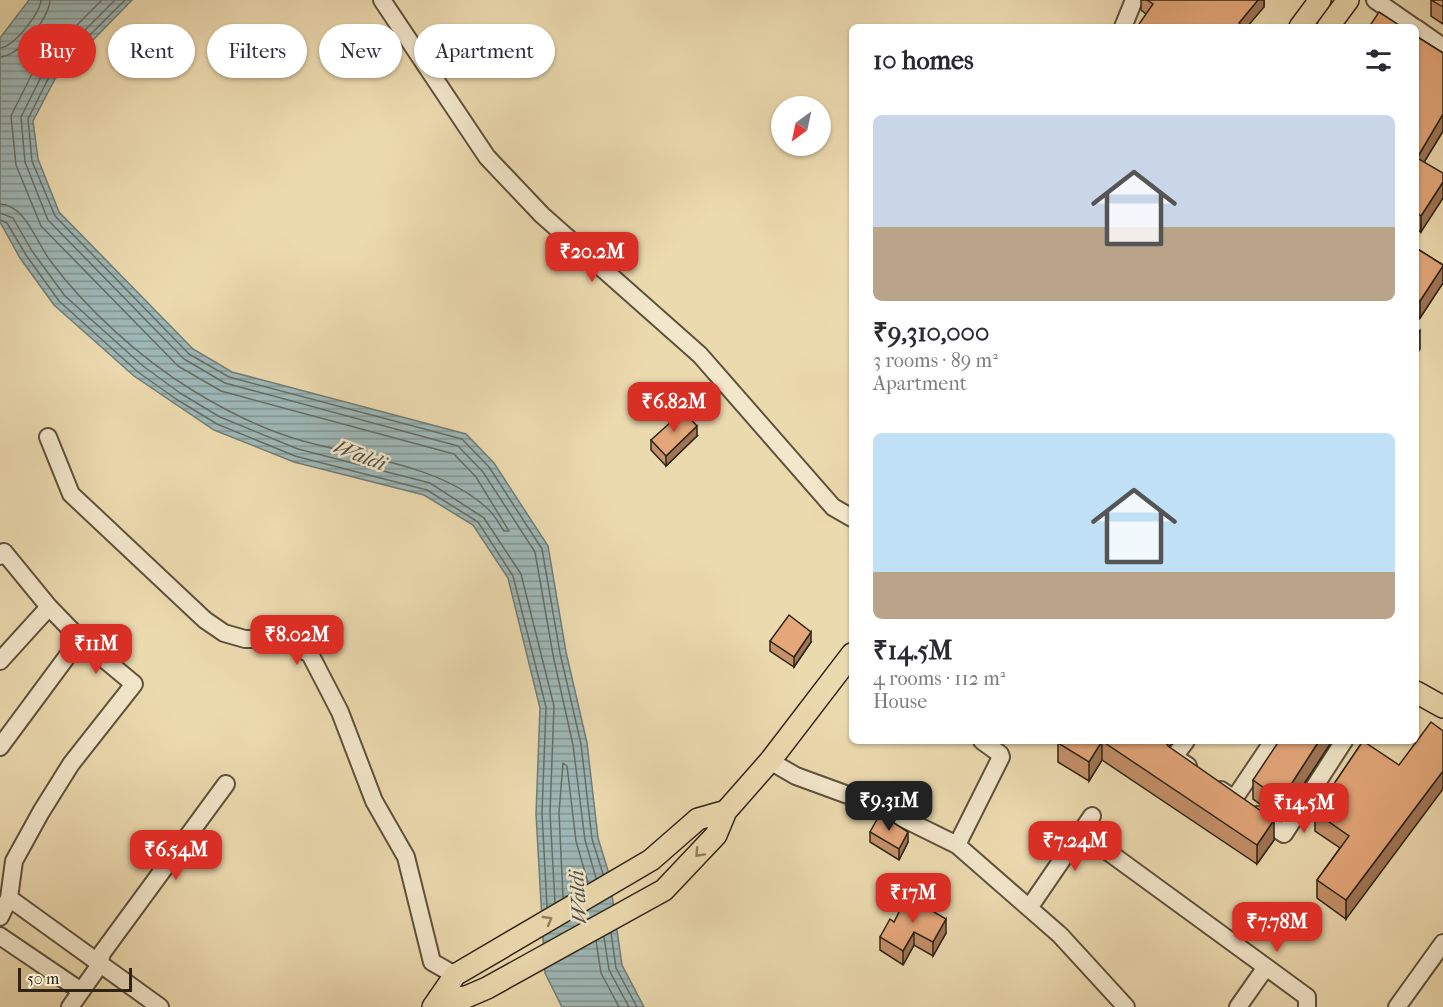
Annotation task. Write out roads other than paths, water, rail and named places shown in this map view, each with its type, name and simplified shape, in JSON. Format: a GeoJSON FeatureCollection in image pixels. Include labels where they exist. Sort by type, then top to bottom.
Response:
{"type":"FeatureCollection","features":[{"type":"Feature","properties":{"kind":"main road"},"geometry":{"type":"LineString","coordinates":[[1302,24],[1320,0]]}},
{"type":"Feature","properties":{"kind":"main road"},"geometry":{"type":"LineString","coordinates":[[1330,24],[1348,0]]}},
{"type":"Feature","properties":{"kind":"main road"},"geometry":{"type":"LineString","coordinates":[[436,1002],[466,997],[664,890],[716,835],[726,811],[770,761],[849,658]]}},
{"type":"Feature","properties":{"kind":"main road"},"geometry":{"type":"LineString","coordinates":[[1419,694],[1443,707]]}},
{"type":"Feature","properties":{"kind":"main road"},"geometry":{"type":"LineString","coordinates":[[436,1002],[456,975],[651,860],[698,819],[726,811]]}},
{"type":"Feature","properties":{"kind":"street"},"geometry":{"type":"LineString","coordinates":[[382,0],[487,157],[542,216],[700,355],[832,507],[849,516]]}},
{"type":"Feature","properties":{"kind":"street"},"geometry":{"type":"LineString","coordinates":[[1124,24],[1134,0]]}},
{"type":"Feature","properties":{"kind":"street"},"geometry":{"type":"LineString","coordinates":[[1375,0],[1409,24]]}},
{"type":"Feature","properties":{"kind":"street"},"geometry":{"type":"LineString","coordinates":[[1419,31],[1443,47]]}},
{"type":"Feature","properties":{"kind":"street"},"geometry":{"type":"LineString","coordinates":[[48,437],[70,494],[205,620],[224,633],[245,639],[284,639],[310,654],[340,711],[374,801],[406,857],[432,962],[456,975]]}},
{"type":"Feature","properties":{"kind":"street"},"geometry":{"type":"LineString","coordinates":[[0,556],[4,552],[49,607],[80,639],[134,684],[70,764],[40,812],[14,861],[9,898],[0,917]]}},
{"type":"Feature","properties":{"kind":"street"},"geometry":{"type":"LineString","coordinates":[[0,661],[49,607]]}},
{"type":"Feature","properties":{"kind":"street"},"geometry":{"type":"LineString","coordinates":[[0,747],[80,639]]}},
{"type":"Feature","properties":{"kind":"street"},"geometry":{"type":"LineString","coordinates":[[957,845],[1001,757],[986,744]]}},
{"type":"Feature","properties":{"kind":"street"},"geometry":{"type":"LineString","coordinates":[[1184,744],[1174,757],[1284,834],[1342,744]]}},
{"type":"Feature","properties":{"kind":"street"},"geometry":{"type":"LineString","coordinates":[[1234,799],[1271,744]]}},
{"type":"Feature","properties":{"kind":"street"},"geometry":{"type":"LineString","coordinates":[[770,761],[796,776],[878,806],[957,845],[1060,935],[1126,1007]]}},
{"type":"Feature","properties":{"kind":"street"},"geometry":{"type":"LineString","coordinates":[[70,1007],[99,966],[102,953],[226,784]]}},
{"type":"Feature","properties":{"kind":"street"},"geometry":{"type":"LineString","coordinates":[[1029,908],[1092,816]]}},
{"type":"Feature","properties":{"kind":"street"},"geometry":{"type":"LineString","coordinates":[[1081,832],[1307,997],[1307,1007]]}},
{"type":"Feature","properties":{"kind":"street"},"geometry":{"type":"LineString","coordinates":[[9,898],[99,966],[160,1007]]}},
{"type":"Feature","properties":{"kind":"street"},"geometry":{"type":"LineString","coordinates":[[0,936],[81,992]]}},
{"type":"Feature","properties":{"kind":"street"},"geometry":{"type":"LineString","coordinates":[[1398,1007],[1443,942]]}},
{"type":"Feature","properties":{"kind":"street"},"geometry":{"type":"LineString","coordinates":[[1238,1007],[1266,967]]}},
{"type":"Feature","properties":{"kind":"water","name":"Waldi"},"geometry":{"type":"Polygon","coordinates":[[[29,0],[132,0],[96,37],[96,24],[18,24],[18,78],[56,78],[33,121],[38,159],[59,212],[193,349],[232,372],[466,434],[494,463],[548,546],[566,652],[587,743],[598,838],[609,874],[622,965],[644,1007],[562,1007],[545,973],[536,814],[540,708],[508,578],[473,525],[424,495],[294,462],[214,430],[134,376],[54,305],[20,258],[0,222],[0,38],[29,0]]]}}]}
